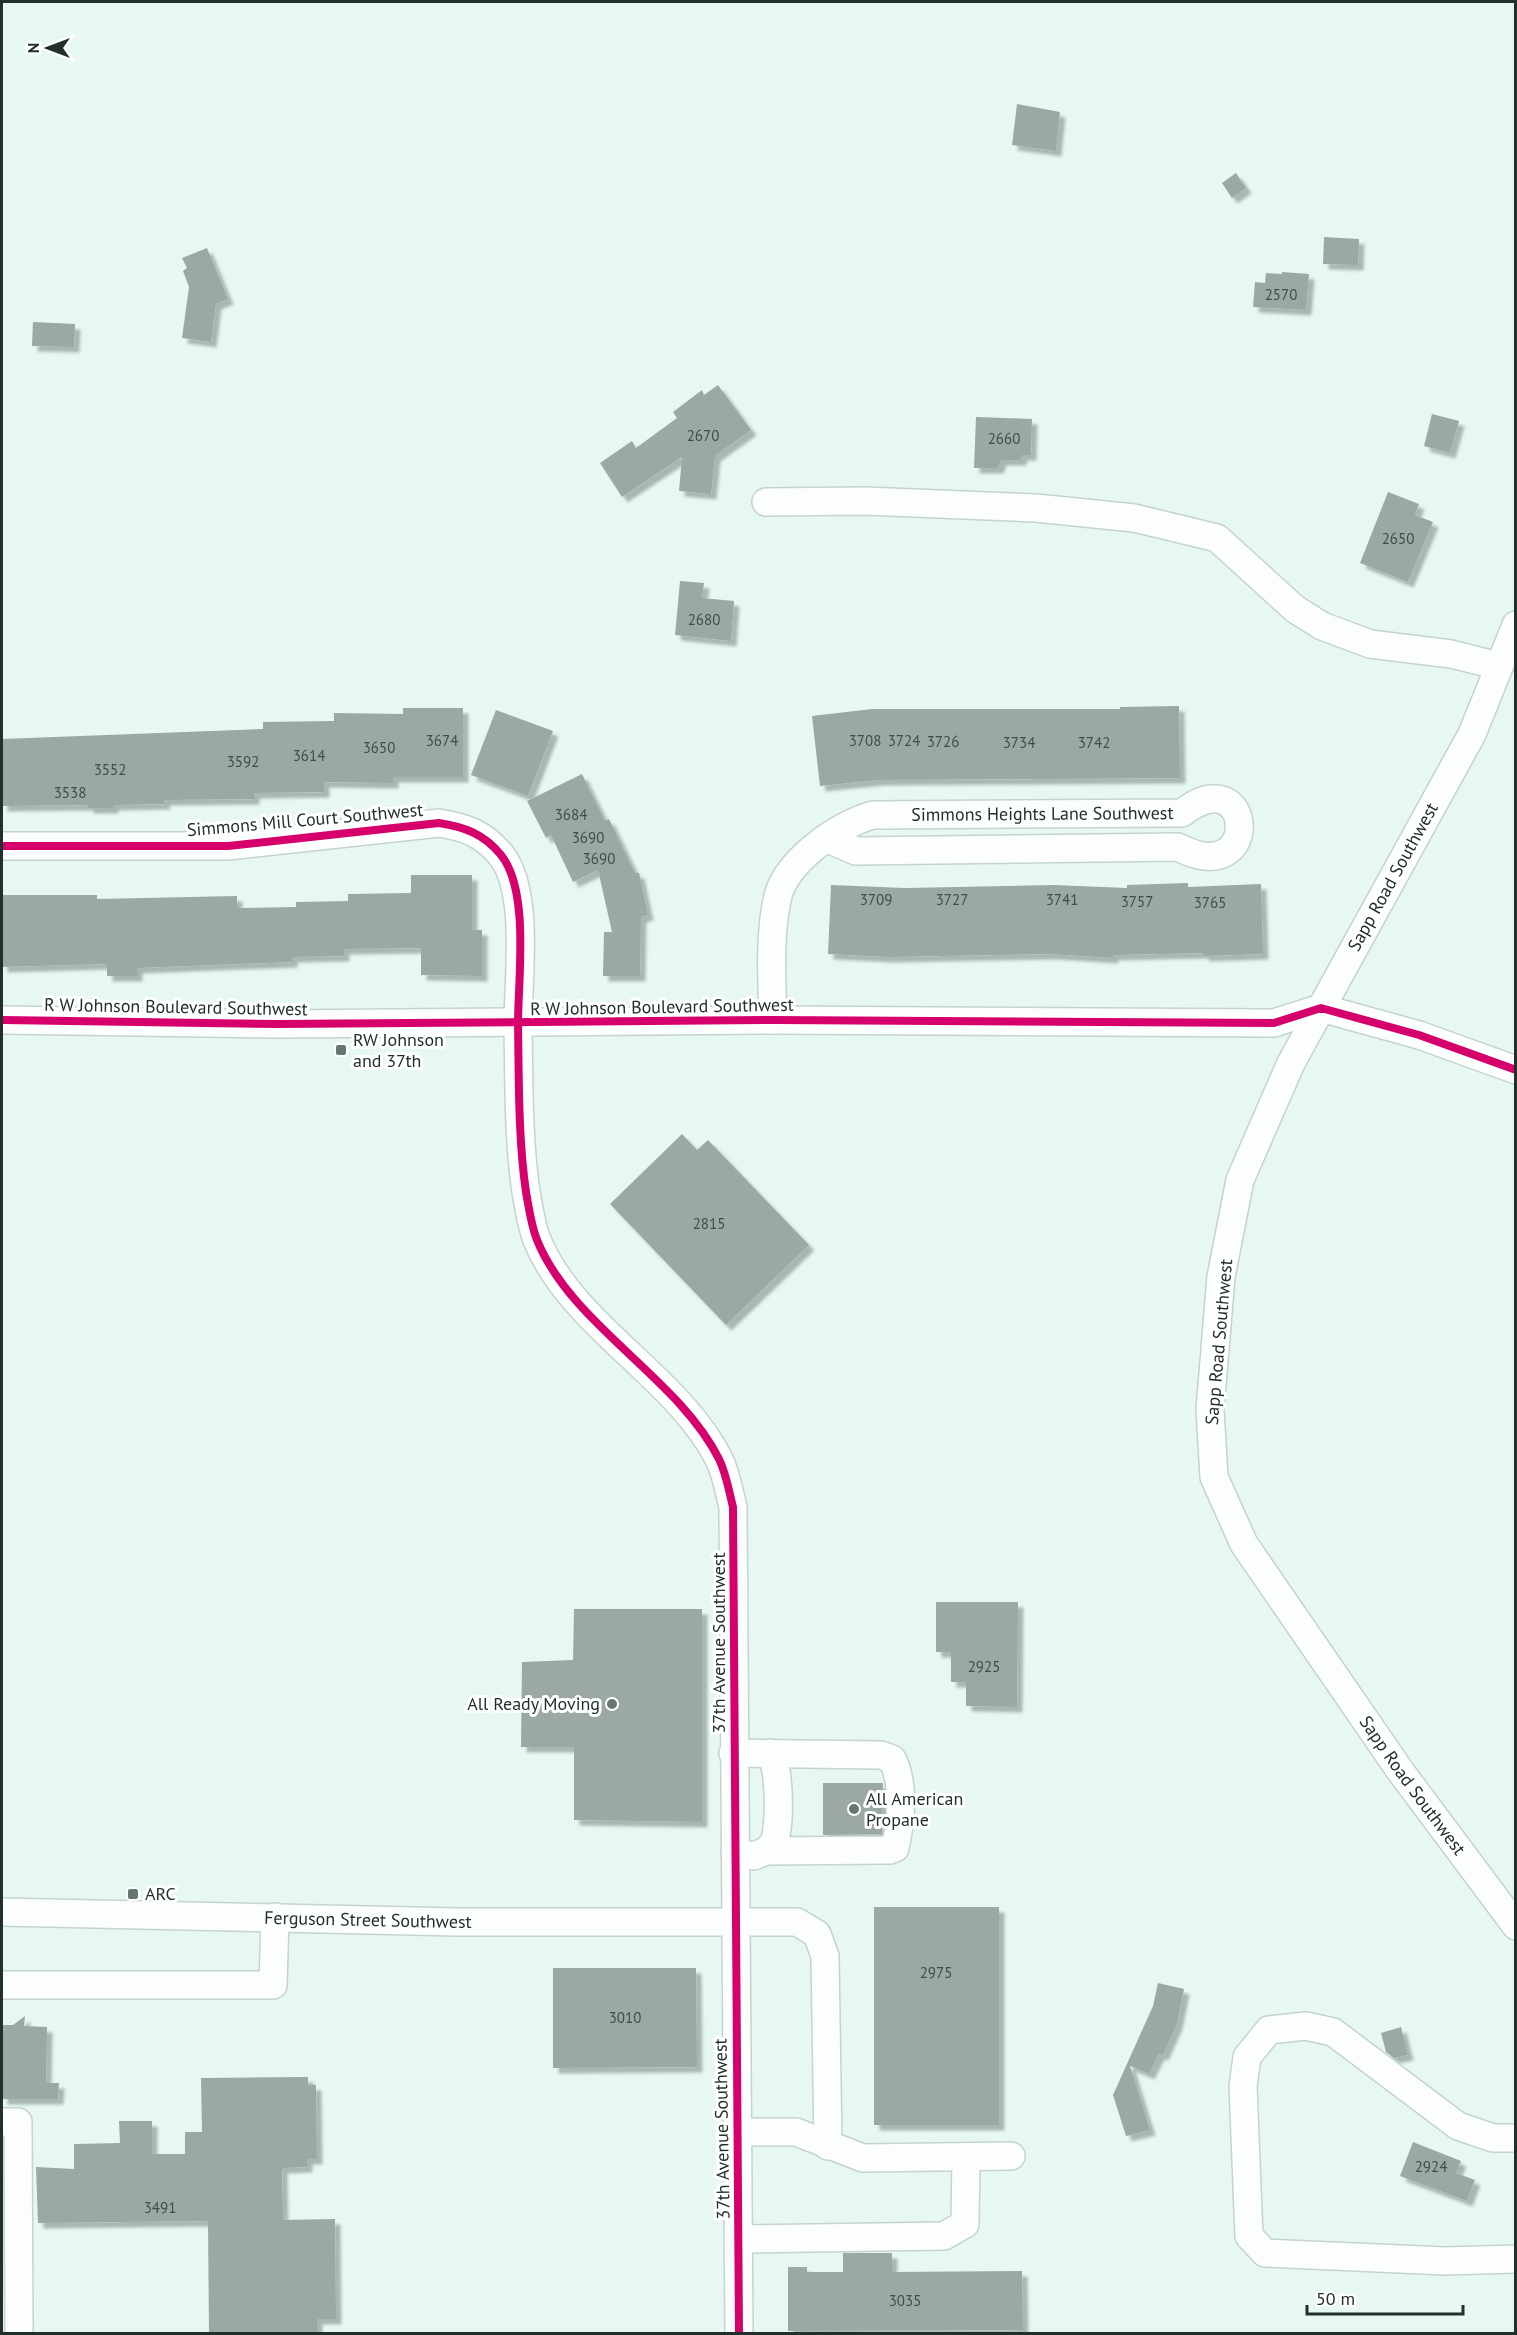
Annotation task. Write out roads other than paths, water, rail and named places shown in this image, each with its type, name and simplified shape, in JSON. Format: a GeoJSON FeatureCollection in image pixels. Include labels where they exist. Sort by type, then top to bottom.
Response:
{"type":"FeatureCollection","features":[{"type":"Feature","properties":{"kind":"street"},"geometry":{"type":"LineString","coordinates":[[766,502],[865,501],[1036,508],[1134,518],[1217,537],[1295,609],[1322,626],[1370,644],[1451,654],[1499,666]]}},
{"type":"Feature","properties":{"kind":"street","name":"Sapp Road Southwest"},"geometry":{"type":"LineString","coordinates":[[1515,625],[1472,735],[1290,1063],[1240,1180],[1221,1276],[1210,1410],[1214,1477],[1244,1544],[1401,1772],[1515,1926]]}},
{"type":"Feature","properties":{"kind":"street","name":"Simmons Heights Lane Southwest"},"geometry":{"type":"LineString","coordinates":[[773,1020],[773,929],[777,898],[797,866],[826,838],[852,820],[873,815],[1182,813],[1195,802],[1213,799],[1225,800],[1233,806],[1240,821],[1240,833],[1228,851],[1215,857],[1200,856],[1178,847],[856,851],[826,838]]}},
{"type":"Feature","properties":{"kind":"street","name":"Simmons Mill Court Southwest"},"geometry":{"type":"LineString","coordinates":[[2,846],[228,846],[348,834],[411,824],[439,823],[467,828],[486,839],[503,856],[517,891],[520,928],[518,1023]]}},
{"type":"Feature","properties":{"kind":"street"},"geometry":{"type":"LineString","coordinates":[[1321,1008],[1419,1035],[1515,1070]]}},
{"type":"Feature","properties":{"kind":"street","name":"R W Johnson Boulevard Southwest"},"geometry":{"type":"LineString","coordinates":[[2,1020],[278,1024],[773,1020],[1274,1023],[1321,1008]]}},
{"type":"Feature","properties":{"kind":"street","name":"37th Avenue Southwest"},"geometry":{"type":"LineString","coordinates":[[518,1023],[526,1189],[537,1241],[558,1274],[583,1306],[699,1426],[719,1460],[727,1481],[735,1533],[733,1753],[739,2132],[739,2334]]}},
{"type":"Feature","properties":{"kind":"street"},"geometry":{"type":"LineString","coordinates":[[733,1753],[880,1755],[892,1759],[898,1769],[901,1825],[896,1848],[890,1850],[766,1851],[754,1856],[735,1854]]}},
{"type":"Feature","properties":{"kind":"street"},"geometry":{"type":"LineString","coordinates":[[766,1851],[773,1844],[778,1828],[777,1768],[770,1753]]}},
{"type":"Feature","properties":{"kind":"street","name":"Ferguson Street Southwest"},"geometry":{"type":"LineString","coordinates":[[2,1912],[458,1922],[797,1922],[817,1934],[825,1956],[828,2146]]}},
{"type":"Feature","properties":{"kind":"street"},"geometry":{"type":"LineString","coordinates":[[2,1985],[273,1985],[275,1917]]}},
{"type":"Feature","properties":{"kind":"street"},"geometry":{"type":"LineString","coordinates":[[1515,2138],[1493,2138],[1458,2126],[1333,2032],[1306,2026],[1269,2030],[1246,2057],[1243,2108],[1249,2236],[1264,2253],[1445,2261],[1515,2259]]}},
{"type":"Feature","properties":{"kind":"street"},"geometry":{"type":"LineString","coordinates":[[2,2122],[18,2122],[13,2329]]}},
{"type":"Feature","properties":{"kind":"street"},"geometry":{"type":"LineString","coordinates":[[739,2132],[796,2132],[862,2158],[1011,2156]]}},
{"type":"Feature","properties":{"kind":"street"},"geometry":{"type":"LineString","coordinates":[[739,2239],[944,2236],[965,2224],[966,2157]]}},
{"type":"Feature","properties":{"kind":"place","name":"RW Johnson and 37th"},"geometry":{"type":"Point","coordinates":[341,1050]}},
{"type":"Feature","properties":{"kind":"place","name":"All Ready Moving"},"geometry":{"type":"Point","coordinates":[612,1704]}},
{"type":"Feature","properties":{"kind":"place","name":"All American Propane"},"geometry":{"type":"Point","coordinates":[854,1809]}},
{"type":"Feature","properties":{"kind":"place","name":"ARC"},"geometry":{"type":"Point","coordinates":[133,1894]}}]}
